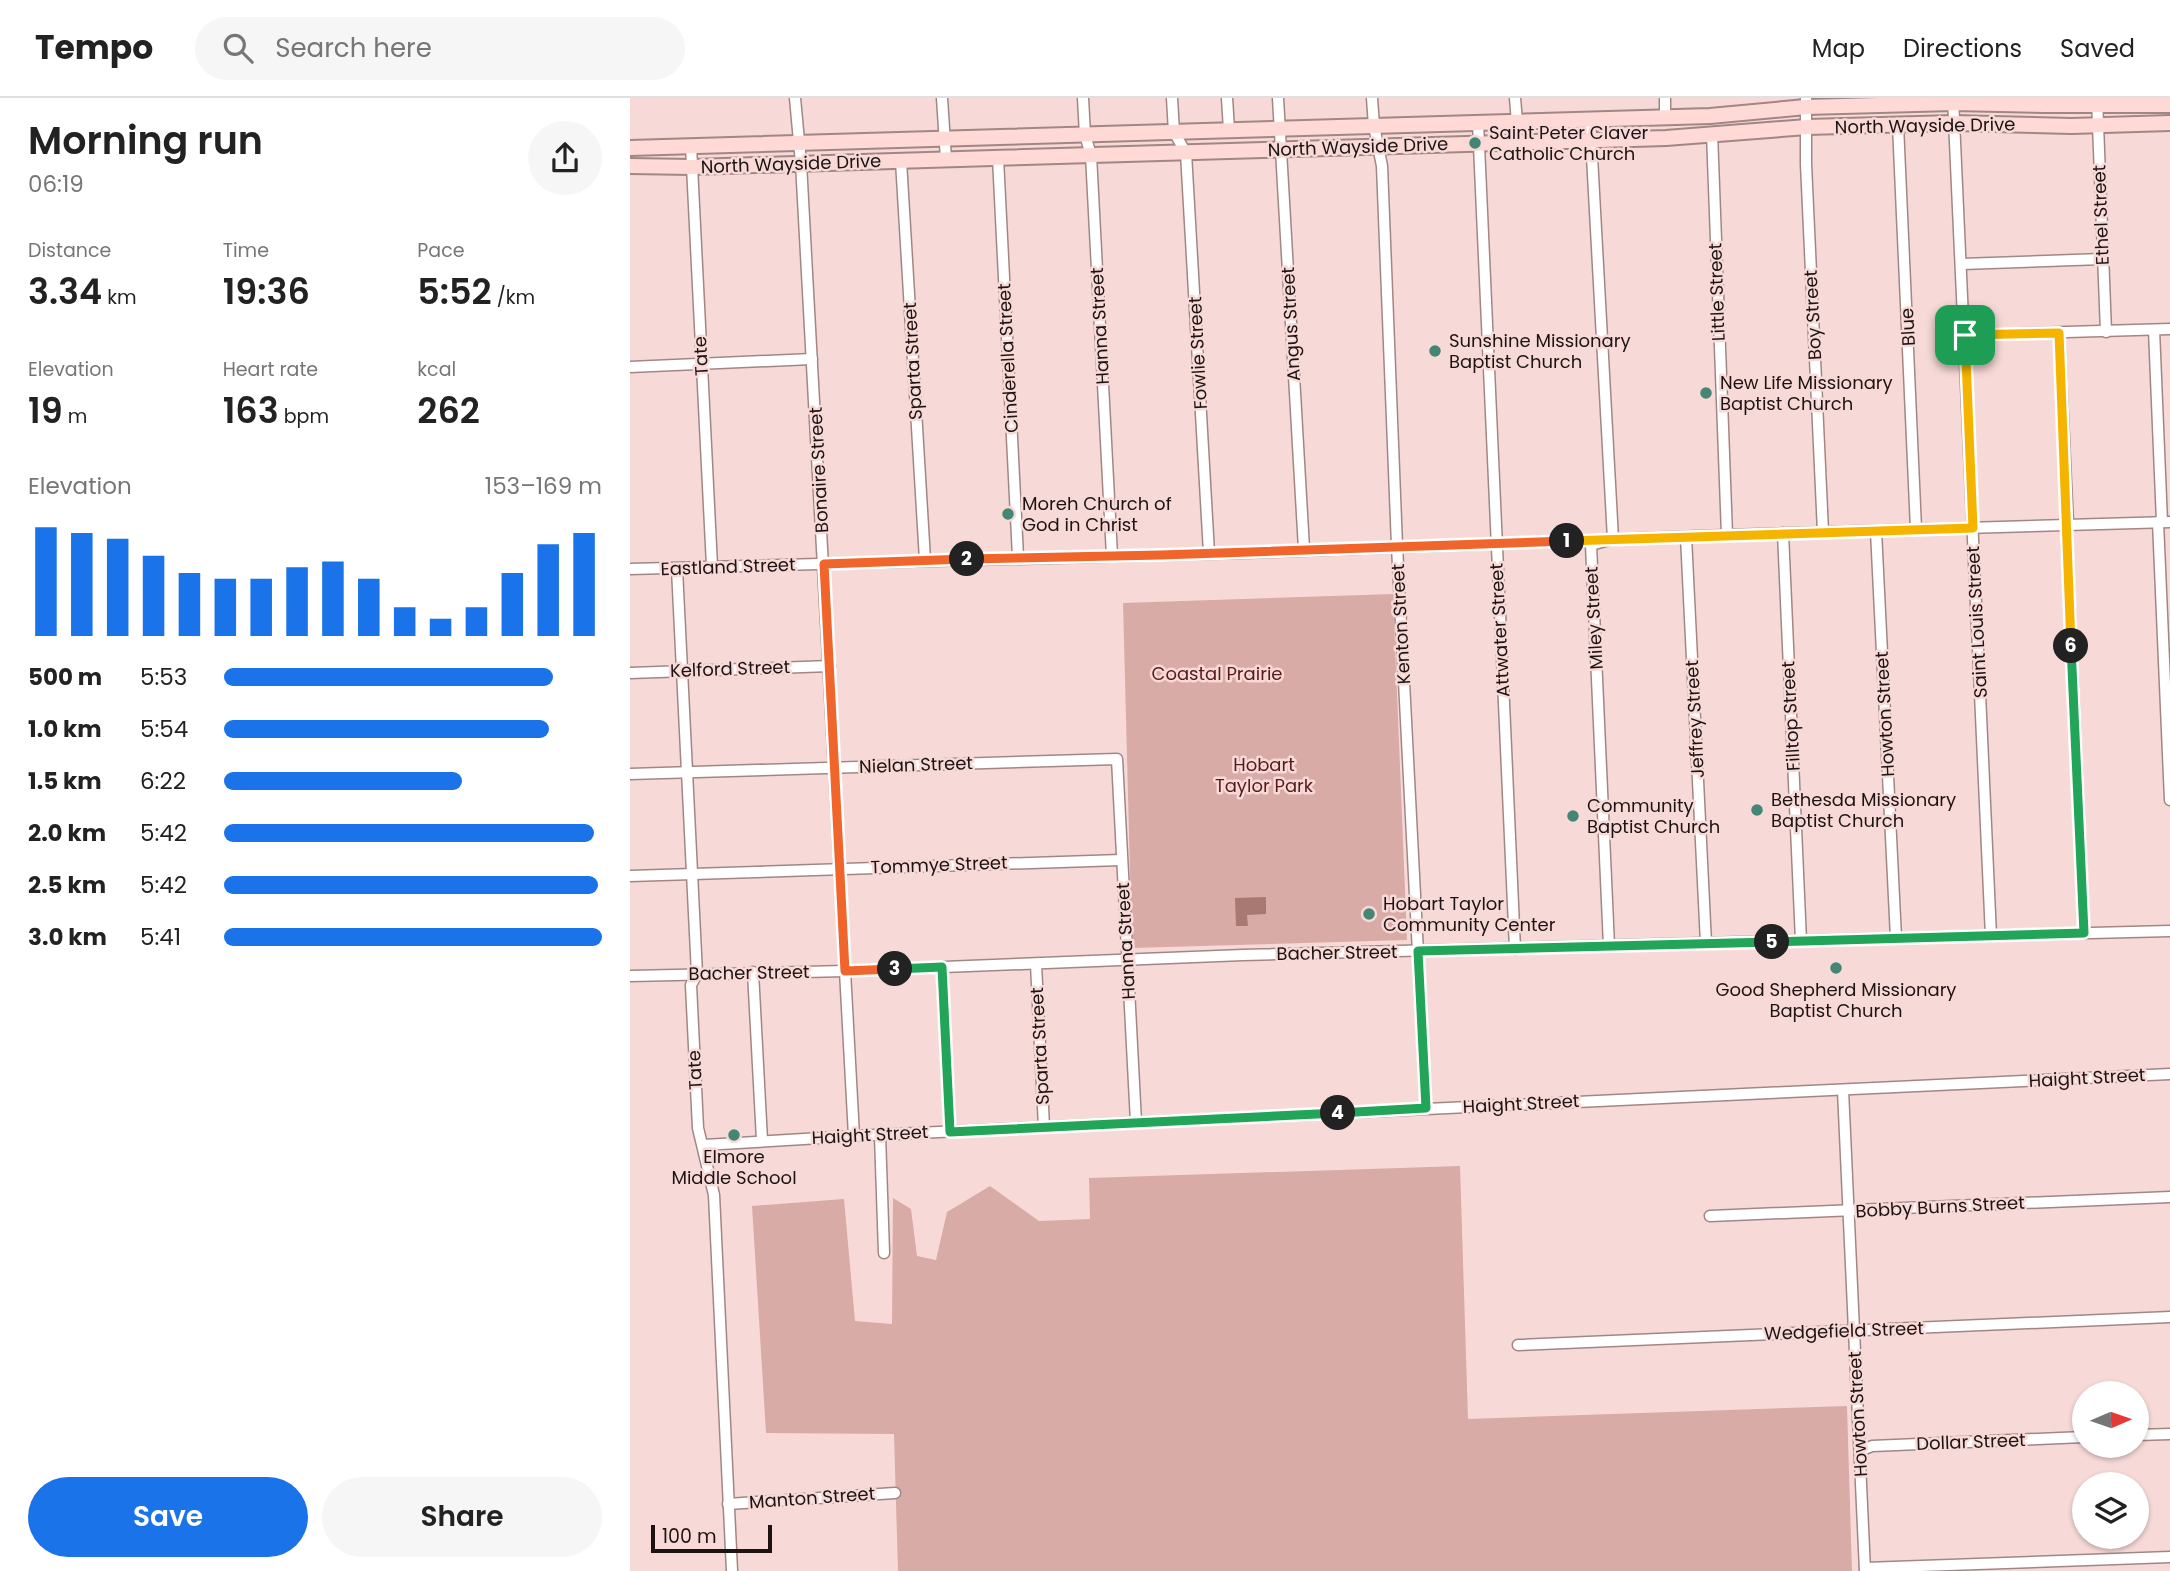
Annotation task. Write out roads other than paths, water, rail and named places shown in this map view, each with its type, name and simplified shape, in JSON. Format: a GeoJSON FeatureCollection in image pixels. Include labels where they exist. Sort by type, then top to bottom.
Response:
{"type":"FeatureCollection","features":[{"type":"Feature","properties":{"kind":"main road","name":"North Wayside Drive"},"geometry":{"type":"LineString","coordinates":[[630,148],[1665,118],[1710,116],[1806,103],[1953,100],[2170,105]]}},
{"type":"Feature","properties":{"kind":"main road"},"geometry":{"type":"LineString","coordinates":[[1665,118],[1665,138]]}},
{"type":"Feature","properties":{"kind":"main road","name":"North Wayside Drive"},"geometry":{"type":"LineString","coordinates":[[630,166],[692,167],[1665,138],[1807,127],[1954,122],[2098,125],[2170,123]]}},
{"type":"Feature","properties":{"kind":"street","name":"Bonaire Street"},"geometry":{"type":"LineString","coordinates":[[795,98],[830,666],[854,1136]]}},
{"type":"Feature","properties":{"kind":"street"},"geometry":{"type":"LineString","coordinates":[[942,98],[946,159]]}},
{"type":"Feature","properties":{"kind":"street","name":"Hanna Street"},"geometry":{"type":"LineString","coordinates":[[1083,98],[1085,135],[1091,155],[1112,556]]}},
{"type":"Feature","properties":{"kind":"street"},"geometry":{"type":"LineString","coordinates":[[1172,98],[1174,132],[1186,153]]}},
{"type":"Feature","properties":{"kind":"street"},"geometry":{"type":"LineString","coordinates":[[1227,98],[1228,130]]}},
{"type":"Feature","properties":{"kind":"street","name":"Angus Street"},"geometry":{"type":"LineString","coordinates":[[1278,98],[1304,549]]}},
{"type":"Feature","properties":{"kind":"street","name":"Kenton Street"},"geometry":{"type":"LineString","coordinates":[[1372,98],[1382,166],[1396,547],[1426,1108]]}},
{"type":"Feature","properties":{"kind":"street"},"geometry":{"type":"LineString","coordinates":[[1515,98],[1517,122]]}},
{"type":"Feature","properties":{"kind":"street"},"geometry":{"type":"LineString","coordinates":[[1665,98],[1665,118]]}},
{"type":"Feature","properties":{"kind":"street","name":"Saint Louis Street"},"geometry":{"type":"LineString","coordinates":[[1953,100],[1992,936]]}},
{"type":"Feature","properties":{"kind":"street","name":"Ethel Street"},"geometry":{"type":"LineString","coordinates":[[2097,102],[2106,332]]}},
{"type":"Feature","properties":{"kind":"street","name":"Boy Street"},"geometry":{"type":"LineString","coordinates":[[1806,103],[1806,164],[1823,532]]}},
{"type":"Feature","properties":{"kind":"street"},"geometry":{"type":"LineString","coordinates":[[1590,120],[1614,540]]}},
{"type":"Feature","properties":{"kind":"street","name":"Attwater Street"},"geometry":{"type":"LineString","coordinates":[[1478,123],[1515,949]]}},
{"type":"Feature","properties":{"kind":"street","name":"Blue"},"geometry":{"type":"LineString","coordinates":[[1898,125],[1916,529]]}},
{"type":"Feature","properties":{"kind":"street","name":"Little Street"},"geometry":{"type":"LineString","coordinates":[[1712,134],[1727,535]]}},
{"type":"Feature","properties":{"kind":"street","name":"Tate"},"geometry":{"type":"LineString","coordinates":[[691,146],[712,566]]}},
{"type":"Feature","properties":{"kind":"street","name":"Fowlie Street"},"geometry":{"type":"LineString","coordinates":[[1186,153],[1209,553]]}},
{"type":"Feature","properties":{"kind":"street","name":"Cinderella Street"},"geometry":{"type":"LineString","coordinates":[[998,158],[1018,557]]}},
{"type":"Feature","properties":{"kind":"street","name":"Sparta Street"},"geometry":{"type":"LineString","coordinates":[[901,161],[925,561]]}},
{"type":"Feature","properties":{"kind":"street"},"geometry":{"type":"LineString","coordinates":[[1962,264],[2102,259]]}},
{"type":"Feature","properties":{"kind":"street"},"geometry":{"type":"LineString","coordinates":[[2154,330],[2163,522],[2170,800]]}},
{"type":"Feature","properties":{"kind":"street"},"geometry":{"type":"LineString","coordinates":[[1965,335],[2170,330]]}},
{"type":"Feature","properties":{"kind":"street"},"geometry":{"type":"LineString","coordinates":[[2059,333],[2084,933]]}},
{"type":"Feature","properties":{"kind":"street"},"geometry":{"type":"LineString","coordinates":[[630,367],[812,359]]}},
{"type":"Feature","properties":{"kind":"street","name":"Eastland Street"},"geometry":{"type":"LineString","coordinates":[[630,569],[2163,522]]}},
{"type":"Feature","properties":{"kind":"street","name":"Howton Street"},"geometry":{"type":"LineString","coordinates":[[1876,531],[1896,938]]}},
{"type":"Feature","properties":{"kind":"street","name":"Filltop Street"},"geometry":{"type":"LineString","coordinates":[[1783,533],[1801,941]]}},
{"type":"Feature","properties":{"kind":"street","name":"Jeffrey Street"},"geometry":{"type":"LineString","coordinates":[[1686,537],[1706,943]]}},
{"type":"Feature","properties":{"kind":"street","name":"Miley Street"},"geometry":{"type":"LineString","coordinates":[[1609,946],[1591,545],[1614,540]]}},
{"type":"Feature","properties":{"kind":"street","name":"Tate"},"geometry":{"type":"LineString","coordinates":[[677,569],[696,974],[691,985],[698,1128],[714,1195],[732,1571]]}},
{"type":"Feature","properties":{"kind":"street","name":"Kelford Street"},"geometry":{"type":"LineString","coordinates":[[630,673],[830,666]]}},
{"type":"Feature","properties":{"kind":"street","name":"Hanna Street"},"geometry":{"type":"LineString","coordinates":[[1117,759],[1136,1122]]}},
{"type":"Feature","properties":{"kind":"street","name":"Nielan Street"},"geometry":{"type":"LineString","coordinates":[[630,774],[1117,759]]}},
{"type":"Feature","properties":{"kind":"street","name":"Tommye Street"},"geometry":{"type":"LineString","coordinates":[[630,876],[1121,860]]}},
{"type":"Feature","properties":{"kind":"street","name":"Bacher Street"},"geometry":{"type":"LineString","coordinates":[[630,975],[845,971],[1243,955],[2170,931]]}},
{"type":"Feature","properties":{"kind":"street","name":"Sparta Street"},"geometry":{"type":"LineString","coordinates":[[1037,964],[1044,1127]]}},
{"type":"Feature","properties":{"kind":"street"},"geometry":{"type":"LineString","coordinates":[[942,967],[950,1132]]}},
{"type":"Feature","properties":{"kind":"street"},"geometry":{"type":"LineString","coordinates":[[753,972],[762,1140]]}},
{"type":"Feature","properties":{"kind":"street","name":"Haight Street"},"geometry":{"type":"LineString","coordinates":[[704,1145],[762,1140],[2170,1074]]}},
{"type":"Feature","properties":{"kind":"street","name":"Howton Street"},"geometry":{"type":"LineString","coordinates":[[1843,1090],[1865,1570]]}},
{"type":"Feature","properties":{"kind":"street"},"geometry":{"type":"LineString","coordinates":[[880,1135],[884,1253]]}},
{"type":"Feature","properties":{"kind":"street","name":"Bobby Burns Street"},"geometry":{"type":"LineString","coordinates":[[1710,1216],[2170,1197]]}},
{"type":"Feature","properties":{"kind":"street","name":"Wedgefield Street"},"geometry":{"type":"LineString","coordinates":[[1518,1345],[2170,1317]]}},
{"type":"Feature","properties":{"kind":"street"},"geometry":{"type":"LineString","coordinates":[[2149,1435],[2170,1434]]}},
{"type":"Feature","properties":{"kind":"street","name":"Dollar Street"},"geometry":{"type":"LineString","coordinates":[[1860,1451],[1872,1446],[2072,1438]]}},
{"type":"Feature","properties":{"kind":"street","name":"Manton Street"},"geometry":{"type":"LineString","coordinates":[[728,1504],[895,1493]]}},
{"type":"Feature","properties":{"kind":"street"},"geometry":{"type":"LineString","coordinates":[[1865,1570],[2170,1557]]}},
{"type":"Feature","properties":{"kind":"place","name":"Saint Peter Claver Catholic Church"},"geometry":{"type":"Point","coordinates":[1475,143]}},
{"type":"Feature","properties":{"kind":"place","name":"Sunshine Missionary Baptist Church"},"geometry":{"type":"Point","coordinates":[1435,351]}},
{"type":"Feature","properties":{"kind":"place","name":"New Life Missionary Baptist Church"},"geometry":{"type":"Point","coordinates":[1706,393]}},
{"type":"Feature","properties":{"kind":"place","name":"Moreh Church of God in Christ"},"geometry":{"type":"Point","coordinates":[1008,514]}},
{"type":"Feature","properties":{"kind":"place","name":"Bethesda Missionary Baptist Church"},"geometry":{"type":"Point","coordinates":[1757,810]}},
{"type":"Feature","properties":{"kind":"place","name":"Community Baptist Church"},"geometry":{"type":"Point","coordinates":[1573,816]}},
{"type":"Feature","properties":{"kind":"place","name":"Hobart Taylor Community Center"},"geometry":{"type":"Point","coordinates":[1369,914]}},
{"type":"Feature","properties":{"kind":"place","name":"Good Shepherd Missionary Baptist Church"},"geometry":{"type":"Point","coordinates":[1836,968]}},
{"type":"Feature","properties":{"kind":"place","name":"Elmore Middle School"},"geometry":{"type":"Point","coordinates":[734,1135]}},
{"type":"Feature","properties":{"kind":"park label","name":"Coastal Prairie"},"geometry":{"type":"Point","coordinates":[1217,674]}},
{"type":"Feature","properties":{"kind":"park label","name":"Hobart Taylor Park"},"geometry":{"type":"Point","coordinates":[1264,775]}}]}
